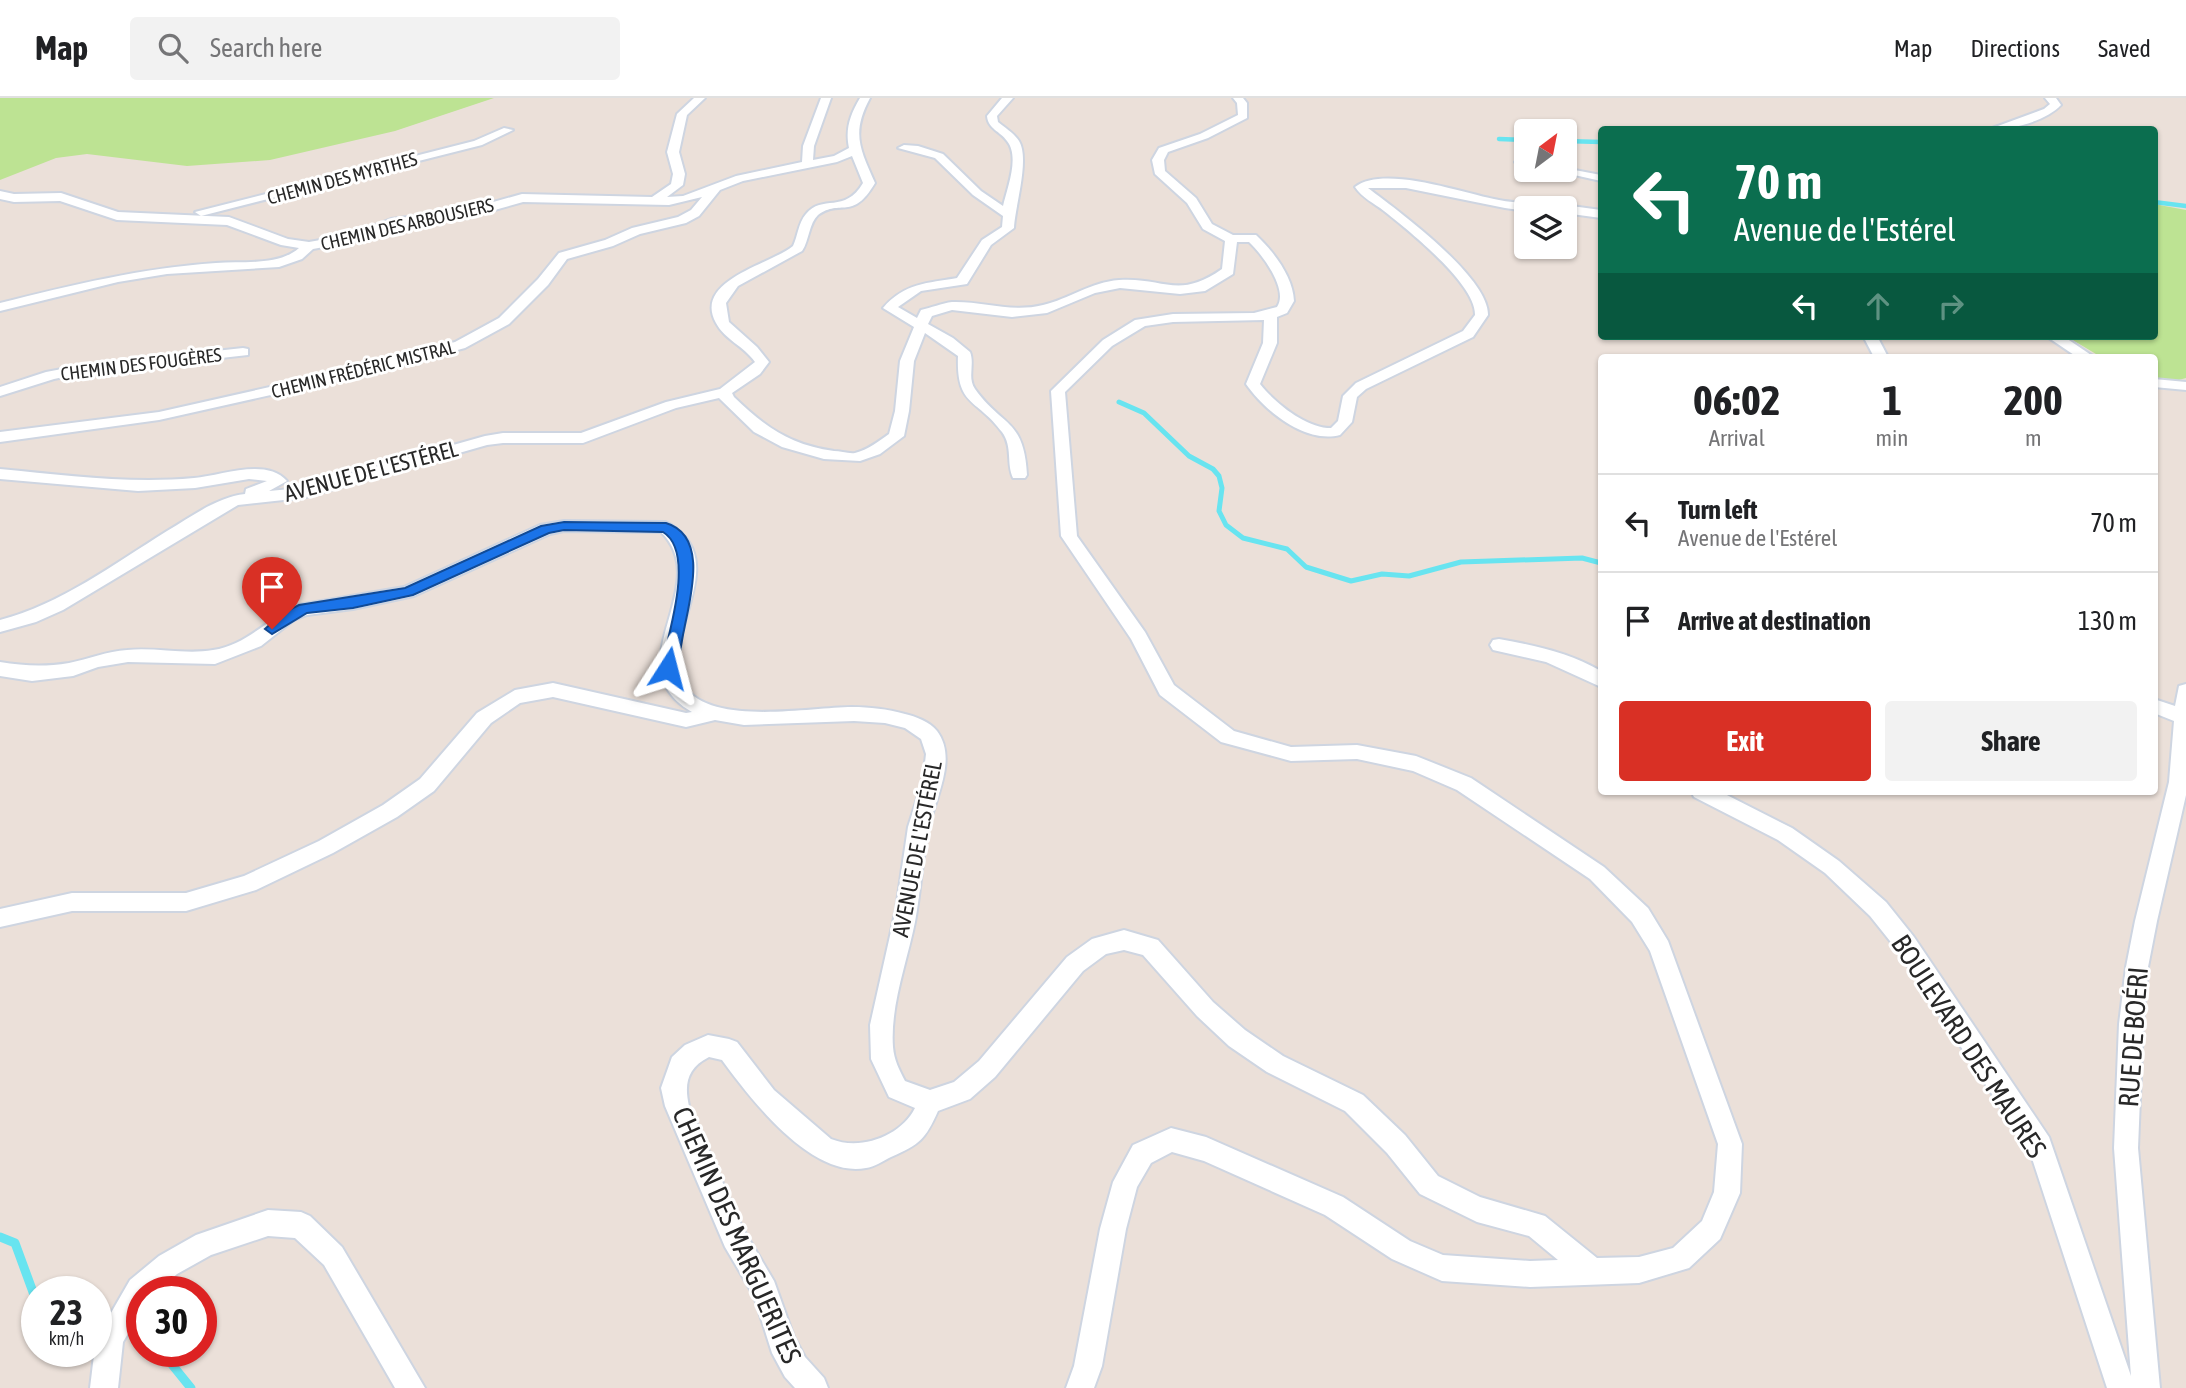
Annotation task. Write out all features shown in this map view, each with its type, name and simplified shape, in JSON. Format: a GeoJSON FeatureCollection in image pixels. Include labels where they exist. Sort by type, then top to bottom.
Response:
{"type":"FeatureCollection","features":[{"type":"Feature","properties":{"kind":"street"},"geometry":{"type":"LineString","coordinates":[[655,201],[677,185],[679,174],[672,163],[671,154],[681,131],[682,114],[700,98]]}},
{"type":"Feature","properties":{"kind":"street"},"geometry":{"type":"LineString","coordinates":[[808,164],[808,141],[820,123],[826,98]]}},
{"type":"Feature","properties":{"kind":"street"},"geometry":{"type":"LineString","coordinates":[[865,98],[851,130],[855,150],[869,183],[857,201],[813,213],[808,219],[803,243],[797,251],[742,277],[727,287],[721,299],[719,315],[729,330],[759,354],[762,362],[758,370],[733,384],[725,392],[727,399],[759,429],[787,443],[824,454],[855,458],[875,452],[896,436],[902,411],[907,361],[926,313],[952,306],[1012,313],[1047,309],[1091,290],[1120,284],[1180,290],[1205,288],[1228,271],[1231,239]]}},
{"type":"Feature","properties":{"kind":"street"},"geometry":{"type":"LineString","coordinates":[[1008,98],[992,116],[993,123],[1013,140],[1019,154],[1008,228],[986,243],[962,281],[924,284],[904,293],[890,308],[948,341],[965,355],[964,380],[969,391],[1008,430],[1018,449],[1019,475]]}},
{"type":"Feature","properties":{"kind":"street"},"geometry":{"type":"LineString","coordinates":[[1080,1388],[1088,1367],[1113,1229],[1126,1182],[1142,1153],[1171,1140],[1206,1149],[1334,1206],[1401,1250],[1442,1268],[1530,1274],[1639,1270],[1680,1259],[1712,1230],[1727,1193],[1730,1144],[1660,948],[1640,915],[1597,873],[1464,784],[1416,764],[1357,752],[1292,754],[1228,737],[1167,690],[1139,636],[1069,536],[1058,391],[1120,334],[1139,323],[1157,319],[1270,314],[1287,305],[1288,296],[1269,253],[1252,238],[1231,239],[1207,226],[1192,201],[1159,172],[1158,160],[1163,150],[1204,136],[1242,116],[1242,103],[1238,98]]}},
{"type":"Feature","properties":{"kind":"street"},"geometry":{"type":"LineString","coordinates":[[2004,126],[2048,111],[2056,105],[2050,98]]}},
{"type":"Feature","properties":{"kind":"street","name":"CHEMIN DES MYRTHES"},"geometry":{"type":"LineString","coordinates":[[172,218],[257,200],[478,143],[508,130]]}},
{"type":"Feature","properties":{"kind":"street"},"geometry":{"type":"LineString","coordinates":[[904,148],[928,149],[954,166],[976,192],[1010,216]]}},
{"type":"Feature","properties":{"kind":"street","name":"CHEMIN DES ARBOUSIERS"},"geometry":{"type":"LineString","coordinates":[[0,195],[14,198],[61,197],[117,216],[229,221],[285,242],[309,246],[352,238],[409,219],[466,214],[522,198],[655,201],[685,199],[740,178],[837,159],[855,150]]}},
{"type":"Feature","properties":{"kind":"street"},"geometry":{"type":"LineString","coordinates":[[1577,174],[1598,177]]}},
{"type":"Feature","properties":{"kind":"street"},"geometry":{"type":"LineString","coordinates":[[1270,314],[1273,330],[1269,352],[1253,384],[1258,391],[1313,432],[1324,433],[1341,429],[1350,396],[1361,386],[1468,334],[1479,323],[1481,306],[1468,285],[1429,244],[1361,187],[1368,183],[1397,183],[1514,205]]}},
{"type":"Feature","properties":{"kind":"street","name":"CHEMIN FRÉDÉRIC MISTRAL"},"geometry":{"type":"LineString","coordinates":[[0,437],[159,416],[383,366],[460,345],[504,321],[543,282],[562,256],[609,243],[636,231],[682,220],[695,212],[716,187]]}},
{"type":"Feature","properties":{"kind":"street"},"geometry":{"type":"LineString","coordinates":[[1577,210],[1598,214]]}},
{"type":"Feature","properties":{"kind":"street"},"geometry":{"type":"LineString","coordinates":[[0,307],[118,278],[167,270],[279,263],[298,256],[309,246]]}},
{"type":"Feature","properties":{"kind":"street"},"geometry":{"type":"LineString","coordinates":[[2059,340],[2082,354]]}},
{"type":"Feature","properties":{"kind":"street","name":"CHEMIN DES FOUGÈRES"},"geometry":{"type":"LineString","coordinates":[[0,392],[51,375],[78,370],[243,352]]}},
{"type":"Feature","properties":{"kind":"street"},"geometry":{"type":"LineString","coordinates":[[2158,383],[2186,386]]}},
{"type":"Feature","properties":{"kind":"street","name":"AVENUE DE L'ESTÉREL"},"geometry":{"type":"LineString","coordinates":[[0,626],[30,618],[57,606],[234,500],[302,493],[485,441],[503,438],[583,438],[671,405],[725,392]]}},
{"type":"Feature","properties":{"kind":"street"},"geometry":{"type":"LineString","coordinates":[[0,474],[138,485],[195,483],[249,474],[270,476],[279,481],[234,500]]}},
{"type":"Feature","properties":{"kind":"street","name":"AVENUE DE L'ESTÉREL"},"geometry":{"type":"LineString","coordinates":[[0,668],[32,674],[73,669],[97,661],[128,656],[215,657],[238,651],[255,642],[288,616],[304,609],[408,592],[546,529],[564,526],[666,527],[675,533],[683,545],[687,577],[668,668],[675,689],[693,704],[715,713],[745,719],[866,713],[895,717],[931,734],[936,752],[933,780],[919,824],[911,886],[880,1028],[882,1058],[897,1089],[930,1102]]}},
{"type":"Feature","properties":{"kind":"street"},"geometry":{"type":"LineString","coordinates":[[1499,645],[1532,650],[1559,659],[1598,678]]}},
{"type":"Feature","properties":{"kind":"street"},"geometry":{"type":"LineString","coordinates":[[0,918],[72,902],[186,902],[249,884],[326,847],[399,805],[427,785],[484,718],[515,697],[554,690],[686,720],[715,713]]}},
{"type":"Feature","properties":{"kind":"street","name":"RUE DE BOÉRI"},"geometry":{"type":"LineString","coordinates":[[2146,1388],[2126,1149],[2131,1024],[2137,967],[2146,921],[2179,782],[2186,691]]}},
{"type":"Feature","properties":{"kind":"street"},"geometry":{"type":"LineString","coordinates":[[2158,707],[2182,716]]}},
{"type":"Feature","properties":{"kind":"street","name":"BOULEVARD DES MAURES"},"geometry":{"type":"LineString","coordinates":[[1709,795],[1785,834],[1832,867],[1878,909],[1906,944],[2040,1146],[2079,1270],[2122,1388]]}},
{"type":"Feature","properties":{"kind":"street"},"geometry":{"type":"LineString","coordinates":[[930,1102],[962,1091],[987,1069],[1075,964],[1100,946],[1124,940],[1150,947],[1205,1009],[1237,1038],[1275,1064],[1354,1103],[1396,1144],[1429,1185],[1477,1209],[1536,1225],[1593,1272]]}},
{"type":"Feature","properties":{"kind":"street","name":"CHEMIN DES MARGUERITES"},"geometry":{"type":"LineString","coordinates":[[814,1388],[794,1367],[782,1343],[765,1290],[717,1201],[677,1106],[673,1087],[675,1076],[680,1065],[693,1053],[708,1046],[729,1050],[765,1098],[823,1148],[843,1156],[866,1156],[899,1141],[918,1128],[930,1102]]}},
{"type":"Feature","properties":{"kind":"street"},"geometry":{"type":"LineString","coordinates":[[104,1388],[110,1339],[139,1289],[168,1265],[205,1244],[268,1223],[301,1225],[334,1256],[411,1388]]}},
{"type":"Feature","properties":{"kind":"green space"},"geometry":{"type":"Polygon","coordinates":[[[0,98],[494,98],[395,131],[270,160],[187,166],[87,154],[56,158],[0,180],[0,98]]]}},
{"type":"Feature","properties":{"kind":"green space"},"geometry":{"type":"Polygon","coordinates":[[[2158,205],[2186,210],[2186,378],[2175,381],[2158,379],[2158,354],[2096,354],[2073,340],[2158,340],[2158,205]]]}},
{"type":"Feature","properties":{"kind":"waterway"},"geometry":{"type":"LineString","coordinates":[[1499,139],[1514,140]]}},
{"type":"Feature","properties":{"kind":"waterway"},"geometry":{"type":"LineString","coordinates":[[1577,141],[1598,142]]}},
{"type":"Feature","properties":{"kind":"waterway"},"geometry":{"type":"LineString","coordinates":[[2158,202],[2186,206]]}},
{"type":"Feature","properties":{"kind":"waterway"},"geometry":{"type":"LineString","coordinates":[[1119,402],[1144,413],[1189,456],[1213,469],[1219,476],[1222,488],[1219,511],[1226,525],[1243,538],[1287,549],[1306,567],[1351,581],[1382,574],[1409,576],[1461,562],[1582,558],[1598,562]]}},
{"type":"Feature","properties":{"kind":"waterway"},"geometry":{"type":"LineString","coordinates":[[0,1237],[15,1243],[27,1276]]}},
{"type":"Feature","properties":{"kind":"waterway"},"geometry":{"type":"LineString","coordinates":[[174,1367],[191,1388]]}},
{"type":"Feature","properties":{"kind":"route"},"geometry":{"type":"LineString","coordinates":[[272,629],[288,616],[304,609],[408,592],[546,529],[564,526],[666,527],[675,533],[683,545],[687,577],[668,668]]}}]}
